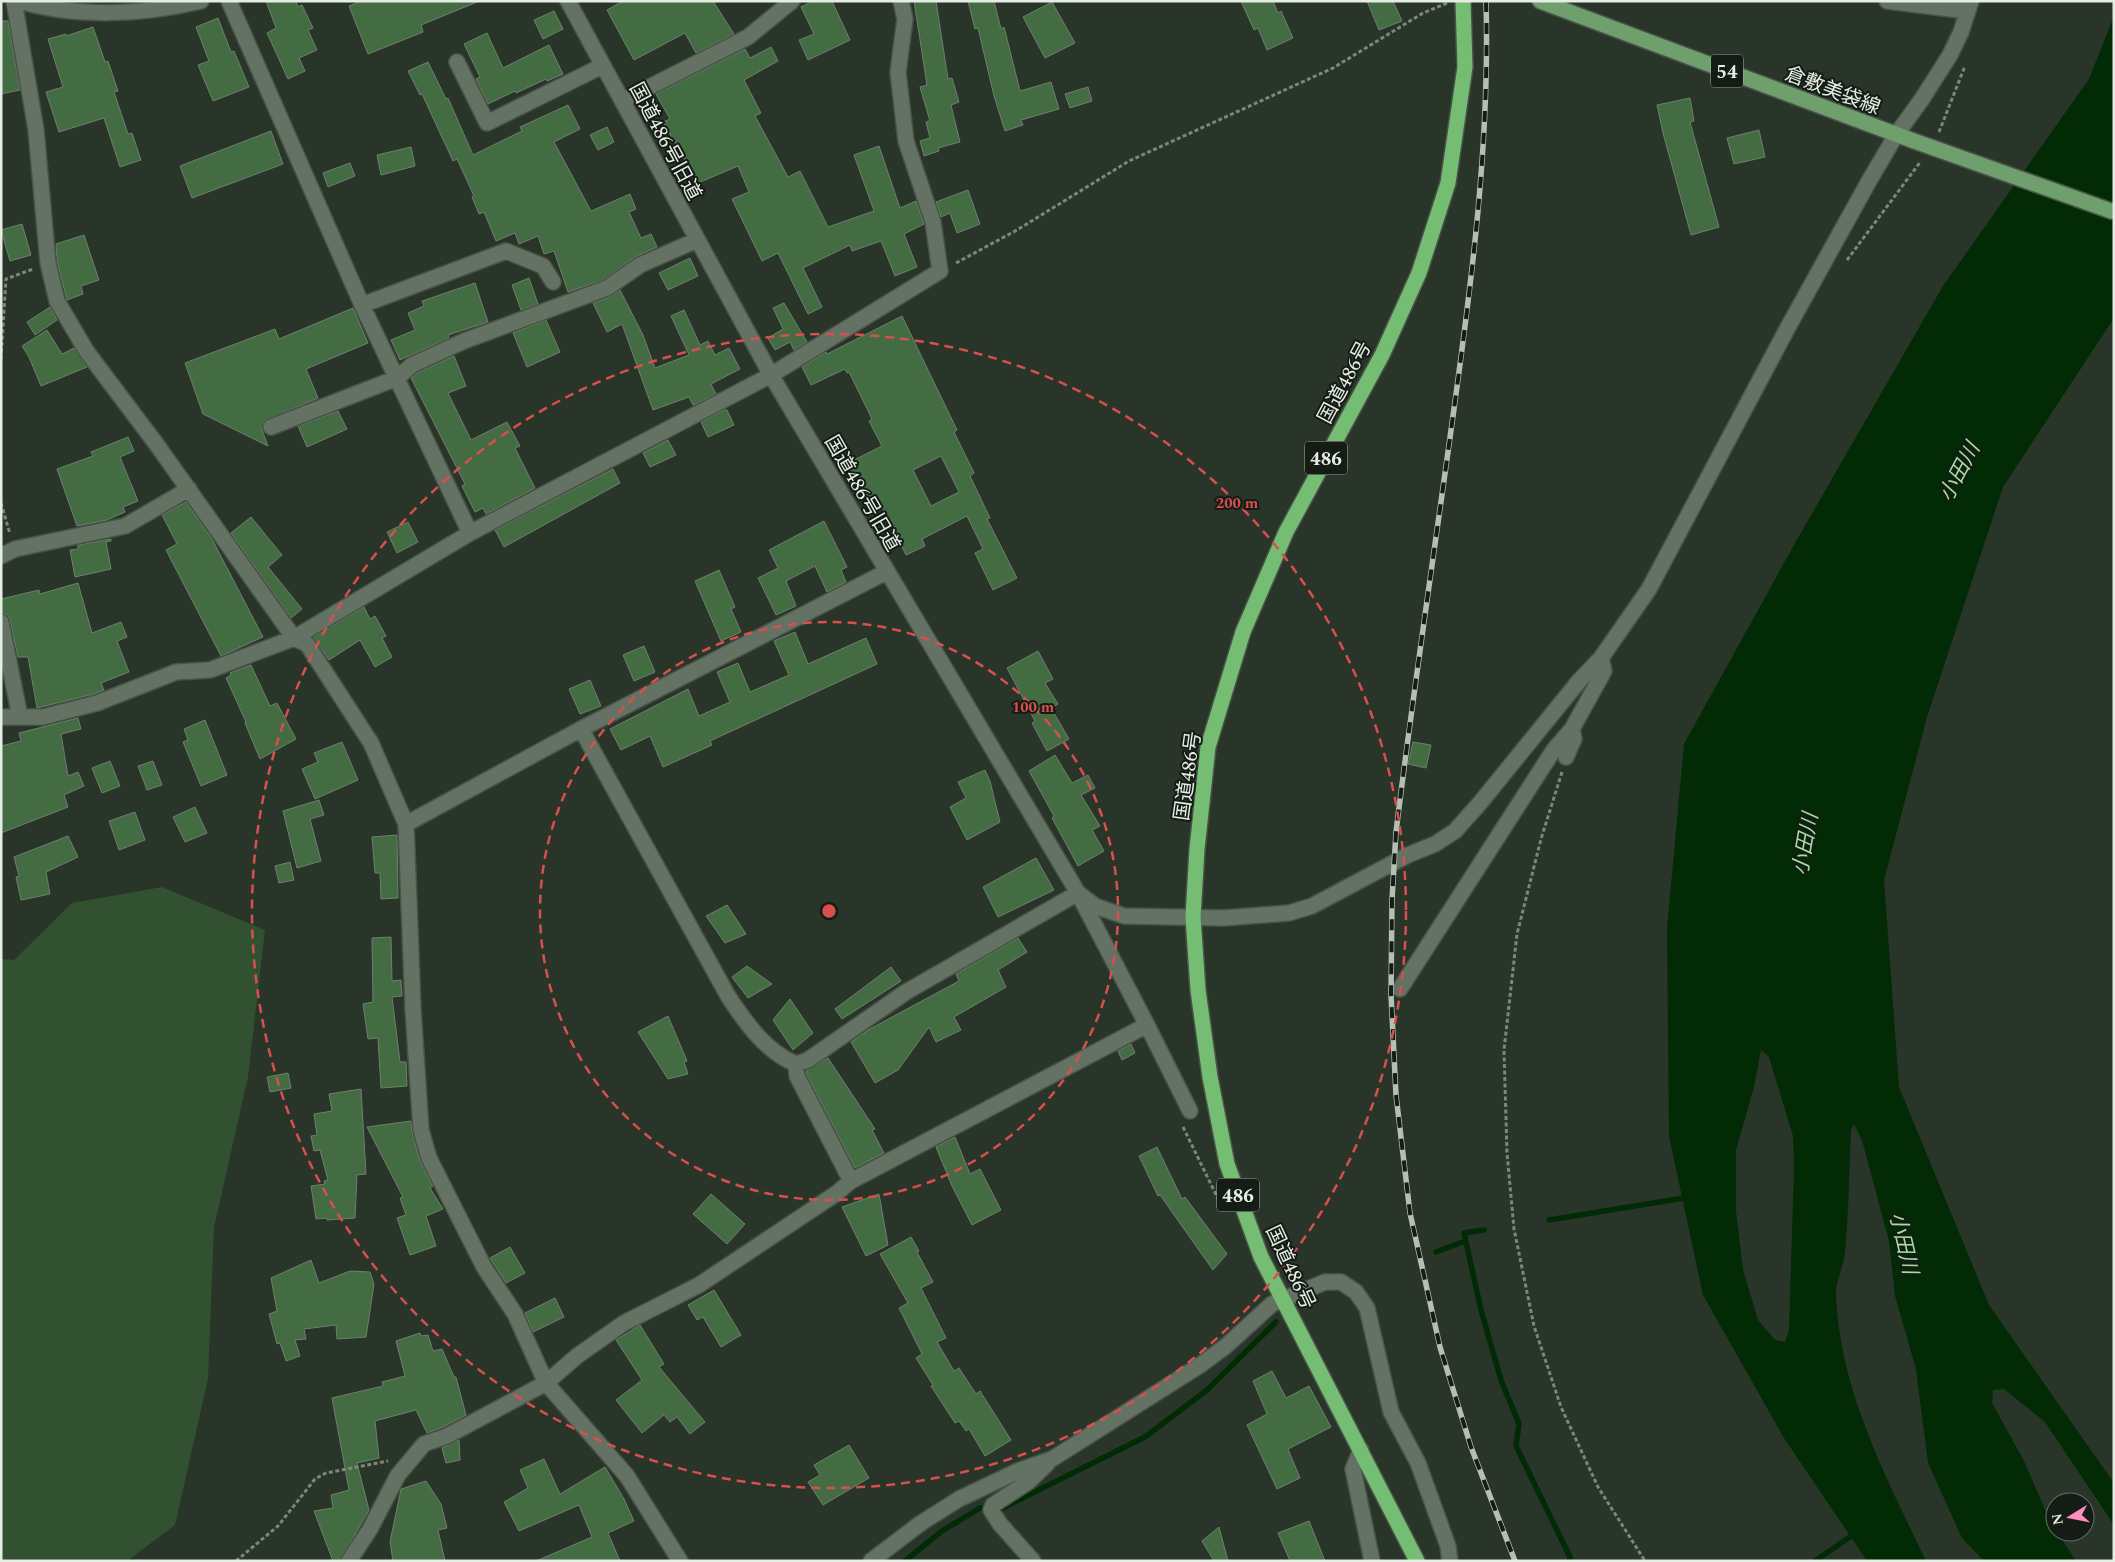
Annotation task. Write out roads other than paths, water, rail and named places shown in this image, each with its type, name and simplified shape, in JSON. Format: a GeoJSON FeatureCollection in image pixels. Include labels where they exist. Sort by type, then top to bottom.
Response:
{"type":"FeatureCollection","features":[{"type":"Feature","properties":{"kind":"highway","name":"国道486号"},"geometry":{"type":"LineString","coordinates":[[1417,1561],[1362,1450],[1261,1257],[1226,1164],[1210,1077],[1198,990],[1193,917],[1197,850],[1208,747],[1243,632],[1286,532],[1382,355],[1419,273],[1448,183],[1465,67],[1463,1]]}},
{"type":"Feature","properties":{"kind":"main road","name":"倉敷美袋線"},"geometry":{"type":"LineString","coordinates":[[1540,1],[1896,135],[2114,212]]}},
{"type":"Feature","properties":{"kind":"street"},"geometry":{"type":"LineString","coordinates":[[14,1],[36,130],[48,263],[57,301],[88,352],[294,638],[307,644],[371,743],[406,824],[413,1009],[422,1130],[429,1158],[484,1267],[515,1314],[546,1383],[627,1476],[680,1561]]}},
{"type":"Feature","properties":{"kind":"street"},"geometry":{"type":"LineString","coordinates":[[18,1],[46,9],[107,14],[176,7],[201,1]]}},
{"type":"Feature","properties":{"kind":"street"},"geometry":{"type":"LineString","coordinates":[[229,1],[362,306],[470,533]]}},
{"type":"Feature","properties":{"kind":"street","name":"国道486号旧道"},"geometry":{"type":"LineString","coordinates":[[568,1],[771,375],[886,572],[1078,893],[1095,906],[1124,916],[1193,917],[1255,916],[1289,913],[1312,906],[1408,855],[1435,844],[1455,831],[1480,803],[1578,681],[1601,658],[1649,589],[1787,329],[1896,135],[1950,55],[1961,32],[1969,6]]}},
{"type":"Feature","properties":{"kind":"street"},"geometry":{"type":"LineString","coordinates":[[622,101],[748,38],[792,1]]}},
{"type":"Feature","properties":{"kind":"street"},"geometry":{"type":"LineString","coordinates":[[1,717],[43,717],[97,703],[176,672],[210,670],[294,638],[470,533],[771,375],[940,271],[933,222],[906,141],[898,72],[905,19],[901,1]]}},
{"type":"Feature","properties":{"kind":"street"},"geometry":{"type":"LineString","coordinates":[[1887,1],[1969,6]]}},
{"type":"Feature","properties":{"kind":"street"},"geometry":{"type":"LineString","coordinates":[[457,62],[487,123],[602,66]]}},
{"type":"Feature","properties":{"kind":"street"},"geometry":{"type":"LineString","coordinates":[[271,427],[397,378],[412,365],[464,341],[607,288],[640,265],[697,240]]}},
{"type":"Feature","properties":{"kind":"street"},"geometry":{"type":"LineString","coordinates":[[362,306],[506,251],[543,266],[553,282]]}},
{"type":"Feature","properties":{"kind":"street"},"geometry":{"type":"LineString","coordinates":[[1,556],[15,549],[125,526],[188,489]]}},
{"type":"Feature","properties":{"kind":"street"},"geometry":{"type":"LineString","coordinates":[[406,824],[581,728],[886,572]]}},
{"type":"Feature","properties":{"kind":"street"},"geometry":{"type":"LineString","coordinates":[[1,622],[20,717]]}},
{"type":"Feature","properties":{"kind":"street"},"geometry":{"type":"LineString","coordinates":[[1400,990],[1553,751],[1572,729],[1604,671],[1601,658]]}},
{"type":"Feature","properties":{"kind":"street"},"geometry":{"type":"LineString","coordinates":[[581,728],[728,996],[741,1016],[771,1049],[784,1059],[796,1064],[808,1060],[906,992],[1078,893],[1190,1111]]}},
{"type":"Feature","properties":{"kind":"street"},"geometry":{"type":"LineString","coordinates":[[1566,757],[1574,739],[1572,729]]}},
{"type":"Feature","properties":{"kind":"street"},"geometry":{"type":"LineString","coordinates":[[349,1561],[370,1530],[398,1475],[424,1444],[446,1436],[546,1383],[577,1356],[624,1323],[699,1285],[838,1193],[851,1181],[1147,1025]]}},
{"type":"Feature","properties":{"kind":"street"},"geometry":{"type":"LineString","coordinates":[[796,1064],[797,1076],[851,1181]]}},
{"type":"Feature","properties":{"kind":"street"},"geometry":{"type":"LineString","coordinates":[[1033,1561],[1000,1524],[992,1508],[1028,1482],[1052,1459],[1199,1366],[1226,1346],[1272,1304],[1282,1298],[1325,1282],[1341,1282],[1356,1292],[1367,1308],[1391,1412],[1418,1463],[1448,1546],[1450,1561]]}},
{"type":"Feature","properties":{"kind":"street"},"geometry":{"type":"LineString","coordinates":[[1362,1450],[1353,1468],[1372,1561]]}},
{"type":"Feature","properties":{"kind":"street"},"geometry":{"type":"LineString","coordinates":[[871,1561],[921,1523],[958,1499],[1020,1470],[1052,1459]]}},
{"type":"Feature","properties":{"kind":"water","name":"小田川"},"geometry":{"type":"Polygon","coordinates":[[[2114,16],[2114,318],[2003,487],[1927,717],[1884,880],[1899,1087],[1989,1305],[2114,1483],[2114,1525],[2095,1497],[2095,1492],[2092,1492],[2045,1422],[2004,1389],[1993,1390],[1992,1403],[2023,1459],[2045,1509],[2045,1542],[2064,1542],[2076,1561],[1984,1561],[1962,1538],[1928,1463],[1916,1369],[1895,1296],[1889,1241],[1862,1140],[1854,1124],[1851,1130],[1845,1252],[1836,1291],[1839,1331],[1846,1366],[1868,1433],[1926,1561],[1867,1561],[1784,1438],[1703,1295],[1669,1136],[1667,928],[1684,744],[1795,543],[1943,286],[2089,79],[2114,16]],[[1761,1050],[1754,1087],[1736,1150],[1736,1211],[1743,1270],[1758,1320],[1775,1340],[1785,1342],[1789,1330],[1794,1168],[1793,1136],[1769,1057],[1761,1050]]]}},
{"type":"Feature","properties":{"kind":"waterway"},"geometry":{"type":"LineString","coordinates":[[1549,1220],[1690,1197]]}},
{"type":"Feature","properties":{"kind":"waterway"},"geometry":{"type":"LineString","coordinates":[[1484,1230],[1464,1233],[1481,1310],[1501,1380],[1519,1424],[1516,1446],[1570,1557],[1570,1561]]}},
{"type":"Feature","properties":{"kind":"waterway"},"geometry":{"type":"LineString","coordinates":[[1436,1252],[1465,1241]]}},
{"type":"Feature","properties":{"kind":"waterway"},"geometry":{"type":"LineString","coordinates":[[905,1561],[942,1531],[980,1508],[1003,1508],[1145,1437],[1207,1390],[1276,1322]]}},
{"type":"Feature","properties":{"kind":"waterway"},"geometry":{"type":"LineString","coordinates":[[1815,1561],[1857,1532]]}},
{"type":"Feature","properties":{"kind":"railway"},"geometry":{"type":"LineString","coordinates":[[1486,1],[1487,53],[1478,209],[1460,365],[1396,832],[1392,900],[1391,995],[1396,1095],[1410,1213],[1440,1347],[1471,1447],[1515,1561]]}}]}
